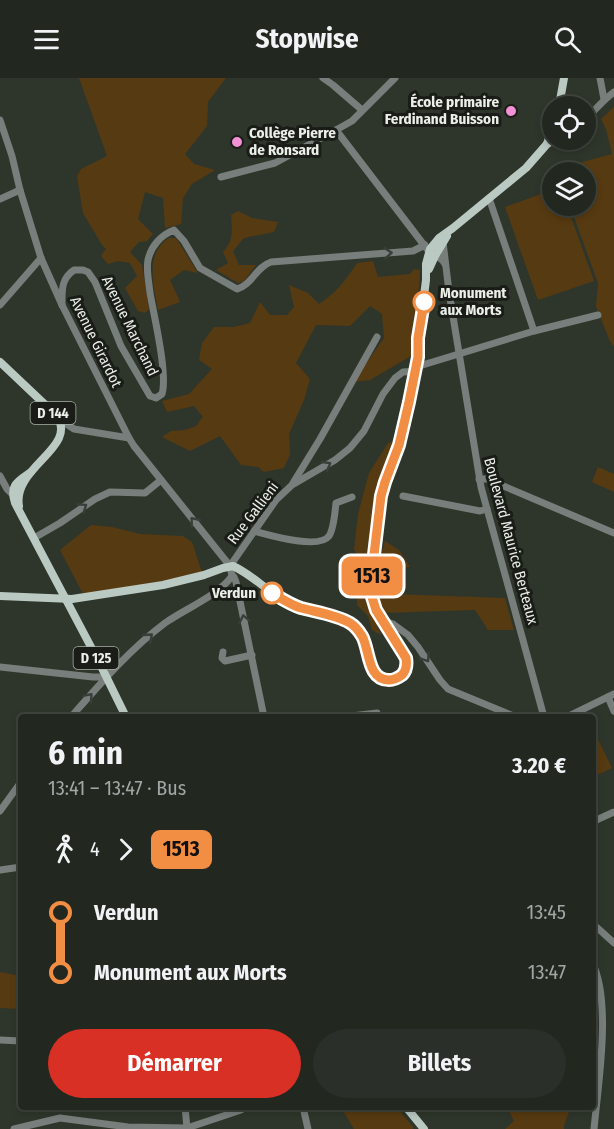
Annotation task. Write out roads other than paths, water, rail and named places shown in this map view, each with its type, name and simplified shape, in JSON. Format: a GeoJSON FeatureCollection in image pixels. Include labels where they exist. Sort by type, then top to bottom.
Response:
{"type":"FeatureCollection","features":[{"type":"Feature","properties":{"kind":"main road"},"geometry":{"type":"LineString","coordinates":[[561,96],[564,78]]}},
{"type":"Feature","properties":{"kind":"main road"},"geometry":{"type":"LineString","coordinates":[[231,571],[237,568],[286,602],[351,623],[363,637],[372,669],[382,679],[393,680],[404,672],[407,661],[404,652],[376,610],[371,590],[372,565],[385,482],[402,435],[417,370],[418,338],[426,280],[439,238],[526,168],[542,148]]}},
{"type":"Feature","properties":{"kind":"main road"},"geometry":{"type":"LineString","coordinates":[[435,253],[453,228]]}},
{"type":"Feature","properties":{"kind":"main road","name":"D 144"},"geometry":{"type":"LineString","coordinates":[[0,362],[56,415],[61,423],[58,441],[31,472],[16,495]]}},
{"type":"Feature","properties":{"kind":"main road","name":"D 144"},"geometry":{"type":"LineString","coordinates":[[14,485],[31,472]]}},
{"type":"Feature","properties":{"kind":"main road"},"geometry":{"type":"LineString","coordinates":[[14,485],[22,515],[66,599]]}},
{"type":"Feature","properties":{"kind":"main road","name":"Rue Gallieni"},"geometry":{"type":"LineString","coordinates":[[0,596],[66,599],[163,585],[217,570],[231,571]]}},
{"type":"Feature","properties":{"kind":"main road","name":"D 125"},"geometry":{"type":"LineString","coordinates":[[66,599],[124,714]]}},
{"type":"Feature","properties":{"kind":"main road"},"geometry":{"type":"LineString","coordinates":[[408,1110],[424,1129]]}},
{"type":"Feature","properties":{"kind":"street"},"geometry":{"type":"LineString","coordinates":[[323,78],[333,84],[362,111]]}},
{"type":"Feature","properties":{"kind":"street"},"geometry":{"type":"LineString","coordinates":[[221,177],[275,163],[334,132],[352,121],[395,78]]}},
{"type":"Feature","properties":{"kind":"street"},"geometry":{"type":"LineString","coordinates":[[600,78],[604,99]]}},
{"type":"Feature","properties":{"kind":"street"},"geometry":{"type":"LineString","coordinates":[[596,109],[614,92]]}},
{"type":"Feature","properties":{"kind":"street","name":"Avenue Girardot"},"geometry":{"type":"LineString","coordinates":[[0,120],[41,258],[129,438],[231,571]]}},
{"type":"Feature","properties":{"kind":"street"},"geometry":{"type":"LineString","coordinates":[[334,132],[435,253]]}},
{"type":"Feature","properties":{"kind":"street"},"geometry":{"type":"LineString","coordinates":[[0,199],[20,190]]}},
{"type":"Feature","properties":{"kind":"street"},"geometry":{"type":"LineString","coordinates":[[489,198],[534,331]]}},
{"type":"Feature","properties":{"kind":"street","name":"Avenue Marchand"},"geometry":{"type":"LineString","coordinates":[[62,305],[64,279],[74,270],[87,272],[95,282],[121,346],[150,396],[156,398],[162,394],[164,382],[148,278],[148,261],[153,248],[164,234],[174,230],[184,241],[200,268],[235,289],[243,288],[264,264],[271,262],[413,251],[435,253]]}},
{"type":"Feature","properties":{"kind":"street","name":"Boulevard Maurice Berteaux"},"geometry":{"type":"LineString","coordinates":[[435,253],[459,354],[479,478],[543,714]]}},
{"type":"Feature","properties":{"kind":"street"},"geometry":{"type":"LineString","coordinates":[[0,305],[41,258]]}},
{"type":"Feature","properties":{"kind":"street","name":"Rue Gallieni"},"geometry":{"type":"LineString","coordinates":[[231,571],[254,531],[276,500],[292,485],[335,460],[350,448],[364,431],[383,394],[395,378],[403,372],[417,370],[459,354],[534,331],[598,315]]}},
{"type":"Feature","properties":{"kind":"street"},"geometry":{"type":"LineString","coordinates":[[292,485],[377,337]]}},
{"type":"Feature","properties":{"kind":"street"},"geometry":{"type":"LineString","coordinates":[[61,423],[74,429],[129,438]]}},
{"type":"Feature","properties":{"kind":"street"},"geometry":{"type":"LineString","coordinates":[[0,474],[14,485]]}},
{"type":"Feature","properties":{"kind":"street"},"geometry":{"type":"LineString","coordinates":[[0,474],[16,495]]}},
{"type":"Feature","properties":{"kind":"street"},"geometry":{"type":"LineString","coordinates":[[479,478],[487,479],[614,533]]}},
{"type":"Feature","properties":{"kind":"street"},"geometry":{"type":"LineString","coordinates":[[34,538],[110,492],[145,494],[161,480]]}},
{"type":"Feature","properties":{"kind":"street"},"geometry":{"type":"LineString","coordinates":[[404,496],[480,511],[487,509]]}},
{"type":"Feature","properties":{"kind":"street"},"geometry":{"type":"LineString","coordinates":[[254,531],[308,542],[326,540],[331,534],[336,503],[352,497]]}},
{"type":"Feature","properties":{"kind":"street"},"geometry":{"type":"LineString","coordinates":[[74,714],[106,677],[148,637],[166,622],[218,590],[231,571],[236,582],[263,714]]}},
{"type":"Feature","properties":{"kind":"street"},"geometry":{"type":"LineString","coordinates":[[383,623],[393,624],[408,635],[448,689],[509,714]]}},
{"type":"Feature","properties":{"kind":"street"},"geometry":{"type":"LineString","coordinates":[[222,651],[222,658],[225,661],[252,655]]}},
{"type":"Feature","properties":{"kind":"street"},"geometry":{"type":"LineString","coordinates":[[0,668],[106,677]]}},
{"type":"Feature","properties":{"kind":"street"},"geometry":{"type":"LineString","coordinates":[[573,714],[611,696],[614,711]]}},
{"type":"Feature","properties":{"kind":"street"},"geometry":{"type":"LineString","coordinates":[[368,714],[377,713]]}},
{"type":"Feature","properties":{"kind":"street"},"geometry":{"type":"LineString","coordinates":[[0,811],[18,788]]}},
{"type":"Feature","properties":{"kind":"street"},"geometry":{"type":"LineString","coordinates":[[596,820],[614,812]]}},
{"type":"Feature","properties":{"kind":"street"},"geometry":{"type":"LineString","coordinates":[[0,870],[18,867]]}},
{"type":"Feature","properties":{"kind":"street"},"geometry":{"type":"LineString","coordinates":[[596,926],[614,944]]}},
{"type":"Feature","properties":{"kind":"street"},"geometry":{"type":"LineString","coordinates":[[604,933],[614,929]]}},
{"type":"Feature","properties":{"kind":"street"},"geometry":{"type":"LineString","coordinates":[[596,969],[600,989],[602,1027],[596,1108]]}},
{"type":"Feature","properties":{"kind":"street"},"geometry":{"type":"LineString","coordinates":[[0,1040],[18,1041]]}},
{"type":"Feature","properties":{"kind":"street"},"geometry":{"type":"LineString","coordinates":[[184,1110],[187,1128]]}},
{"type":"Feature","properties":{"kind":"street"},"geometry":{"type":"LineString","coordinates":[[14,1129],[60,1118],[128,1127],[187,1128],[241,1110]]}},
{"type":"Feature","properties":{"kind":"street"},"geometry":{"type":"LineString","coordinates":[[304,1110],[308,1129]]}},
{"type":"Feature","properties":{"kind":"street"},"geometry":{"type":"LineString","coordinates":[[594,1129],[596,1110]]}},
{"type":"Feature","properties":{"kind":"place","name":"École primaire Ferdinand Buisson"},"geometry":{"type":"Point","coordinates":[511,111]}},
{"type":"Feature","properties":{"kind":"place","name":"Collège Pierre de Ronsard"},"geometry":{"type":"Point","coordinates":[237,142]}},
{"type":"Feature","properties":{"kind":"place","name":"Monument aux Morts"},"geometry":{"type":"Point","coordinates":[424,302]}},
{"type":"Feature","properties":{"kind":"place","name":"Verdun"},"geometry":{"type":"Point","coordinates":[272,593]}}]}
